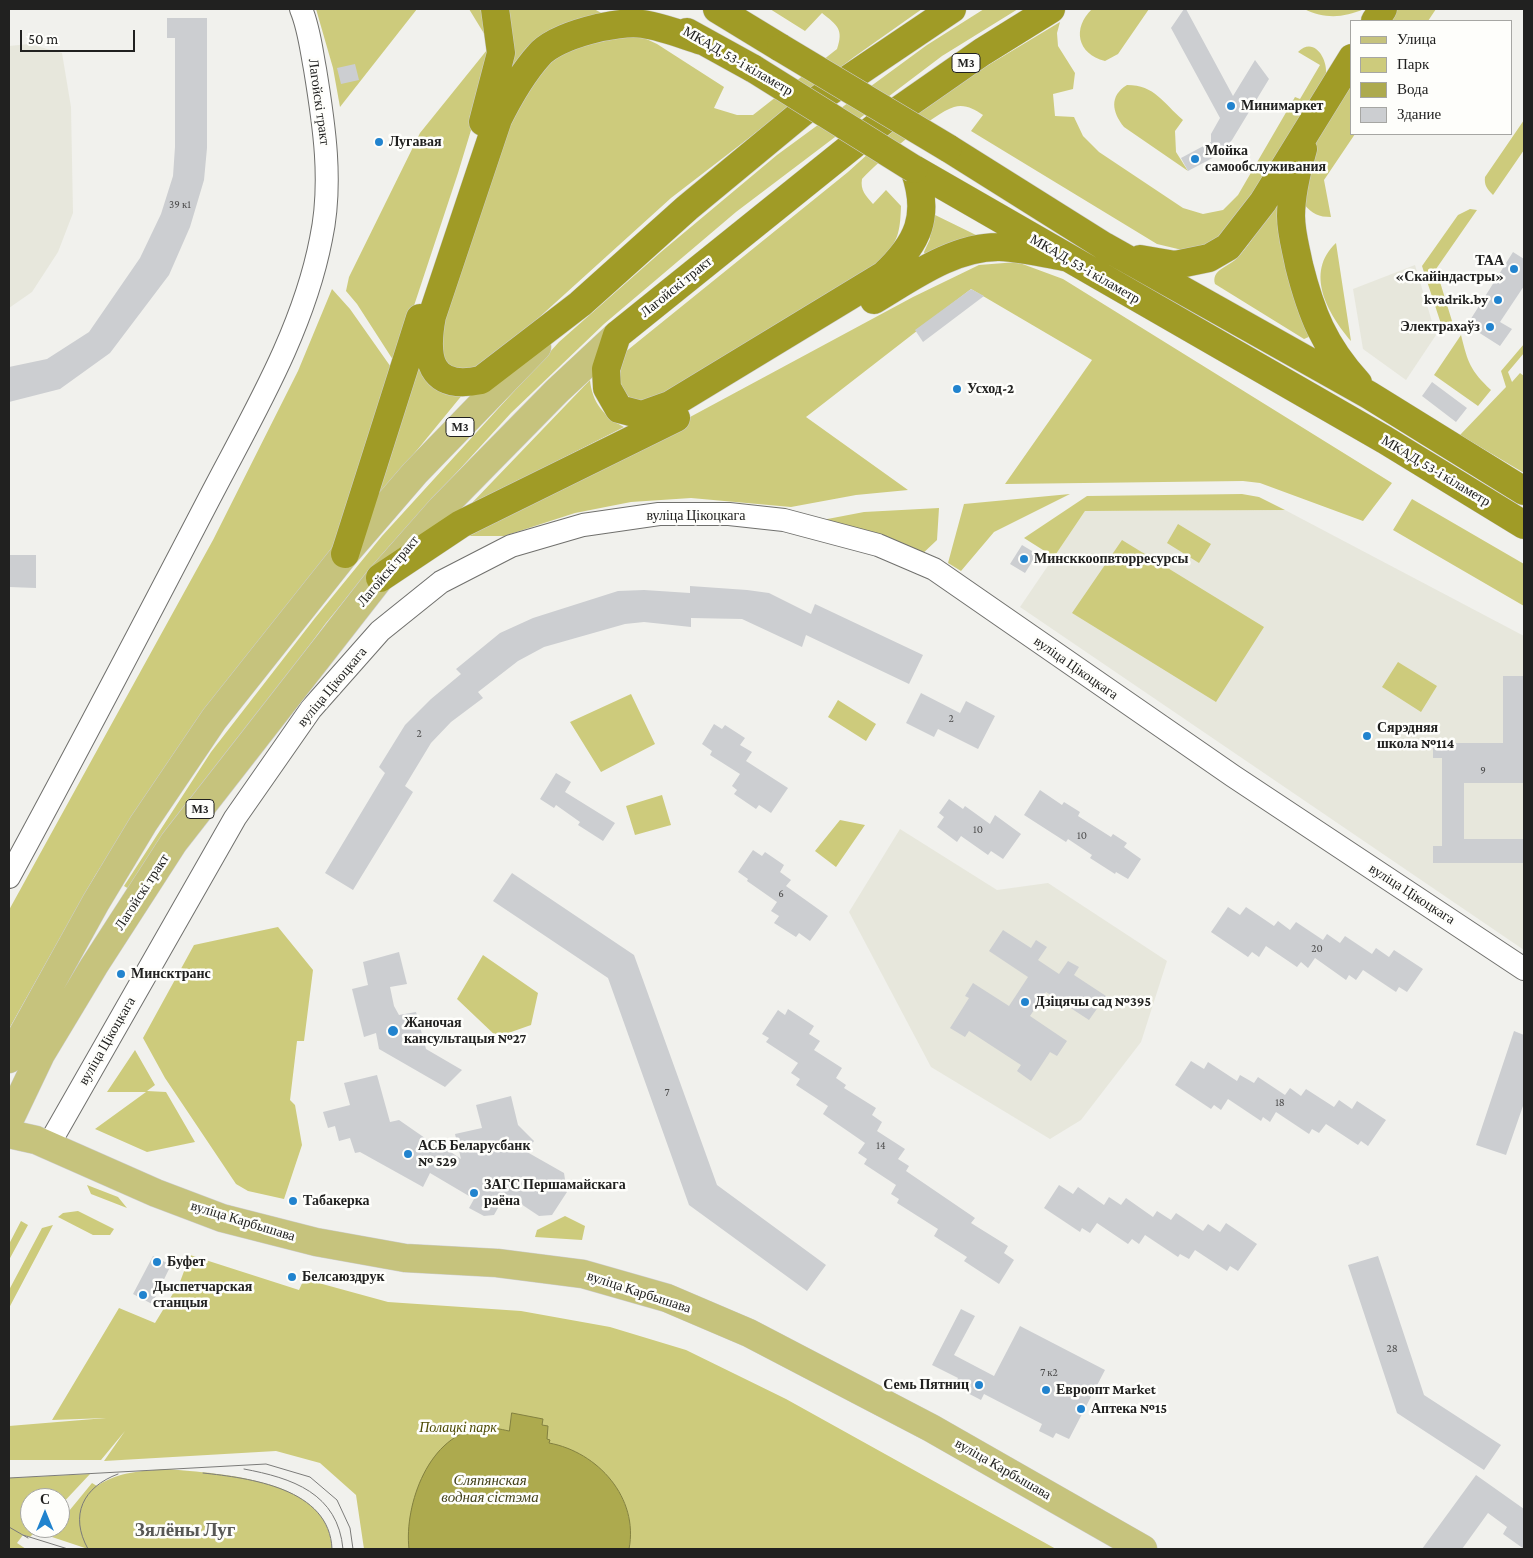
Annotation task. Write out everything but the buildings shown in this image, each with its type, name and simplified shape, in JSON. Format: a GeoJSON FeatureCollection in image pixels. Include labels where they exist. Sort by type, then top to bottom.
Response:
{"type":"FeatureCollection","features":[{"type":"Feature","properties":{"kind":"highway"},"geometry":{"type":"LineString","coordinates":[[345,554],[491,96],[501,53],[495,9]]}},
{"type":"Feature","properties":{"kind":"highway","name":"МКАД, 53-і кіламетр"},"geometry":{"type":"LineString","coordinates":[[648,9],[754,69],[914,169],[1385,440],[1524,525]]}},
{"type":"Feature","properties":{"kind":"highway","name":"МКАД, 53-і кіламетр"},"geometry":{"type":"LineString","coordinates":[[717,9],[948,148],[1104,246],[1369,395],[1524,491]]}},
{"type":"Feature","properties":{"kind":"highway"},"geometry":{"type":"LineString","coordinates":[[733,9],[756,32]]}},
{"type":"Feature","properties":{"kind":"highway","name":"М3"},"geometry":{"type":"LineString","coordinates":[[580,304],[687,208],[820,98],[952,9]]}},
{"type":"Feature","properties":{"kind":"highway","name":"Лагойскі тракт"},"geometry":{"type":"LineString","coordinates":[[617,335],[883,121],[982,52],[1052,9]]}},
{"type":"Feature","properties":{"kind":"highway"},"geometry":{"type":"LineString","coordinates":[[1376,20],[1383,9]]}},
{"type":"Feature","properties":{"kind":"highway"},"geometry":{"type":"LineString","coordinates":[[580,304],[481,380],[467,383],[452,381],[437,372],[429,359],[427,342],[432,316],[498,119],[513,91],[540,53],[570,35],[609,27],[641,24],[702,41]]}},
{"type":"Feature","properties":{"kind":"highway"},"geometry":{"type":"LineString","coordinates":[[1104,246],[1141,260],[1175,265],[1195,262],[1228,247],[1263,202],[1350,61]]}},
{"type":"Feature","properties":{"kind":"highway"},"geometry":{"type":"LineString","coordinates":[[1311,122],[1298,165],[1291,217],[1293,238],[1308,302],[1318,326],[1348,372],[1369,395]]}},
{"type":"Feature","properties":{"kind":"highway"},"geometry":{"type":"LineString","coordinates":[[617,335],[606,369],[607,388],[619,409],[642,415],[670,405],[884,275],[904,256],[914,242],[919,224],[921,198],[914,169]]}},
{"type":"Feature","properties":{"kind":"highway"},"geometry":{"type":"LineString","coordinates":[[380,578],[460,524],[678,417],[913,276],[959,254],[998,247],[1064,257]]}},
{"type":"Feature","properties":{"kind":"main road","name":"М3"},"geometry":{"type":"LineString","coordinates":[[9,1059],[96,902],[143,824],[214,719],[345,554],[415,473],[580,304]]}},
{"type":"Feature","properties":{"kind":"main road","name":"Лагойскі тракт"},"geometry":{"type":"LineString","coordinates":[[10,1118],[41,1054],[94,966],[174,842],[380,578],[461,488],[557,391],[617,335]]}},
{"type":"Feature","properties":{"kind":"main road"},"geometry":{"type":"LineString","coordinates":[[10,1118],[42,1143]]}},
{"type":"Feature","properties":{"kind":"main road","name":"вуліца Карбышава"},"geometry":{"type":"LineString","coordinates":[[42,1143],[156,1193],[222,1218],[316,1242],[406,1258],[497,1263],[582,1274],[666,1298],[749,1333],[931,1428],[1143,1549]]}},
{"type":"Feature","properties":{"kind":"street","name":"Лагойскі тракт"},"geometry":{"type":"LineString","coordinates":[[9,877],[286,350],[315,267],[322,236],[327,160],[321,104],[307,23],[301,9]]}},
{"type":"Feature","properties":{"kind":"street","name":"вуліца Цікоцкага"},"geometry":{"type":"LineString","coordinates":[[42,1143],[235,818],[311,709],[380,631],[441,582],[511,546],[583,525],[659,514],[729,514],[784,520],[878,544],[934,569],[1233,776],[1524,970]]}},
{"type":"Feature","properties":{"kind":"shaded area"},"geometry":{"type":"Polygon","coordinates":[[[29,44],[62,53],[71,107],[73,213],[58,252],[32,292],[9,308],[9,46],[29,44]]]}},
{"type":"Feature","properties":{"kind":"shaded area"},"geometry":{"type":"Polygon","coordinates":[[[1415,265],[1436,335],[1406,380],[1363,349],[1353,289],[1415,265]]]}},
{"type":"Feature","properties":{"kind":"shaded area","name":"Сярэдняя школа №114"},"geometry":{"type":"Polygon","coordinates":[[[1285,510],[1524,636],[1524,950],[1020,607],[1085,511],[1285,510]]]}},
{"type":"Feature","properties":{"kind":"shaded area","name":"Дзіцячы сад №395"},"geometry":{"type":"Polygon","coordinates":[[[900,829],[997,890],[1048,883],[1167,961],[1141,1042],[1081,1120],[1050,1139],[931,1067],[849,912],[900,829]]]}},
{"type":"Feature","properties":{"kind":"green space"},"geometry":{"type":"Polygon","coordinates":[[[316,9],[417,9],[340,107],[333,68],[316,9]]]}},
{"type":"Feature","properties":{"kind":"green space"},"geometry":{"type":"Polygon","coordinates":[[[469,9],[492,9],[496,48],[458,173],[395,363],[357,304],[346,291],[349,277],[420,133],[491,45],[469,9]]]}},
{"type":"Feature","properties":{"kind":"green space"},"geometry":{"type":"Polygon","coordinates":[[[506,9],[594,9],[607,16],[514,73],[508,70],[506,9]]]}},
{"type":"Feature","properties":{"kind":"green space"},"geometry":{"type":"Polygon","coordinates":[[[770,9],[922,9],[854,57],[671,198],[481,370],[454,369],[443,360],[440,322],[503,127],[550,55],[577,41],[640,36],[657,44],[724,87],[714,108],[737,115],[753,115],[837,49],[840,37],[835,24],[822,13],[805,31],[770,9]]]}},
{"type":"Feature","properties":{"kind":"green space"},"geometry":{"type":"Polygon","coordinates":[[[984,9],[1018,9],[942,56],[736,212],[604,324],[511,413],[385,551],[326,623],[129,889],[124,886],[211,752],[315,618],[382,536],[559,342],[661,252],[777,155],[927,45],[984,9]]]}},
{"type":"Feature","properties":{"kind":"green space"},"geometry":{"type":"Polygon","coordinates":[[[1092,9],[1149,9],[1118,54],[1105,61],[1088,53],[1080,40],[1082,24],[1092,9]]]}},
{"type":"Feature","properties":{"kind":"green space"},"geometry":{"type":"Polygon","coordinates":[[[1304,9],[1364,9],[1341,16],[1327,16],[1304,9]]]}},
{"type":"Feature","properties":{"kind":"green space"},"geometry":{"type":"Polygon","coordinates":[[[1395,9],[1436,9],[1429,20],[1389,20],[1395,9]]]}},
{"type":"Feature","properties":{"kind":"green space"},"geometry":{"type":"Polygon","coordinates":[[[1060,22],[1057,33],[1058,46],[1075,73],[1073,89],[1053,94],[1055,116],[1074,117],[1083,136],[1099,152],[1183,208],[1203,214],[1223,210],[1238,195],[1295,97],[1300,99],[1320,65],[1298,52],[1309,47],[1319,52],[1325,62],[1326,75],[1241,215],[1215,240],[1198,249],[1178,249],[1157,244],[971,131],[983,115],[976,111],[962,106],[944,111],[906,139],[862,179],[863,190],[873,204],[886,190],[901,206],[897,236],[881,263],[644,405],[628,396],[621,385],[620,378],[624,353],[848,172],[922,105],[1060,22]]]}},
{"type":"Feature","properties":{"kind":"green space"},"geometry":{"type":"Polygon","coordinates":[[[1350,82],[1350,135],[1354,135],[1324,180],[1331,217],[1313,213],[1304,204],[1314,140],[1350,82]]]}},
{"type":"Feature","properties":{"kind":"green space"},"geometry":{"type":"Polygon","coordinates":[[[1127,85],[1145,88],[1152,92],[1183,120],[1175,131],[1176,152],[1188,171],[1124,127],[1117,116],[1114,104],[1117,94],[1127,85]]]}},
{"type":"Feature","properties":{"kind":"green space"},"geometry":{"type":"Polygon","coordinates":[[[1524,120],[1524,150],[1493,195],[1486,187],[1485,177],[1524,120]]]}},
{"type":"Feature","properties":{"kind":"green space"},"geometry":{"type":"Polygon","coordinates":[[[1272,206],[1278,207],[1288,273],[1297,304],[1311,336],[1304,339],[1215,284],[1215,275],[1233,262],[1246,247],[1272,206]]]}},
{"type":"Feature","properties":{"kind":"green space"},"geometry":{"type":"Polygon","coordinates":[[[1470,209],[1477,210],[1436,269],[1452,321],[1444,333],[1422,266],[1458,215],[1470,209]]]}},
{"type":"Feature","properties":{"kind":"green space"},"geometry":{"type":"Polygon","coordinates":[[[931,213],[976,235],[974,242],[925,255],[924,252],[930,239],[931,213]]]}},
{"type":"Feature","properties":{"kind":"green space"},"geometry":{"type":"Polygon","coordinates":[[[1336,243],[1351,341],[1334,319],[1323,293],[1321,280],[1322,267],[1327,255],[1336,243]]]}},
{"type":"Feature","properties":{"kind":"green space"},"geometry":{"type":"Polygon","coordinates":[[[1017,262],[1063,279],[1392,483],[1363,521],[1260,483],[1243,481],[1005,484],[1092,360],[971,289],[806,417],[908,490],[856,495],[791,507],[691,498],[631,502],[575,513],[504,536],[469,536],[913,297],[979,265],[1017,262]]]}},
{"type":"Feature","properties":{"kind":"green space"},"geometry":{"type":"Polygon","coordinates":[[[332,289],[350,309],[393,370],[331,552],[176,752],[95,876],[9,1029],[9,910],[213,540],[298,371],[332,289]]]}},
{"type":"Feature","properties":{"kind":"green space"},"geometry":{"type":"Polygon","coordinates":[[[1461,335],[1471,366],[1478,377],[1491,390],[1478,406],[1434,375],[1461,335]]]}},
{"type":"Feature","properties":{"kind":"green space"},"geometry":{"type":"Polygon","coordinates":[[[1524,344],[1524,353],[1508,372],[1512,382],[1520,373],[1524,376],[1524,473],[1460,435],[1506,387],[1501,371],[1524,344]]]}},
{"type":"Feature","properties":{"kind":"green space"},"geometry":{"type":"Polygon","coordinates":[[[417,359],[424,375],[433,386],[445,392],[463,394],[377,499],[417,359]]]}},
{"type":"Feature","properties":{"kind":"green space"},"geometry":{"type":"Polygon","coordinates":[[[590,380],[593,395],[600,408],[611,419],[624,427],[469,506],[590,380]]]}},
{"type":"Feature","properties":{"kind":"green space"},"geometry":{"type":"Polygon","coordinates":[[[1070,494],[994,532],[961,571],[948,563],[964,504],[1070,494]]]}},
{"type":"Feature","properties":{"kind":"green space"},"geometry":{"type":"Polygon","coordinates":[[[1242,494],[1259,497],[1285,510],[1085,511],[1054,557],[1024,538],[1087,496],[1242,494]]]}},
{"type":"Feature","properties":{"kind":"green space"},"geometry":{"type":"Polygon","coordinates":[[[1412,499],[1524,564],[1524,606],[1393,530],[1412,499]]]}},
{"type":"Feature","properties":{"kind":"green space"},"geometry":{"type":"Polygon","coordinates":[[[939,508],[937,540],[919,557],[817,521],[864,512],[939,508]]]}},
{"type":"Feature","properties":{"kind":"green space"},"geometry":{"type":"Polygon","coordinates":[[[1178,524],[1211,544],[1199,563],[1167,543],[1178,524]]]}},
{"type":"Feature","properties":{"kind":"green space"},"geometry":{"type":"Polygon","coordinates":[[[1122,540],[1264,627],[1216,702],[1072,613],[1122,540]]]}},
{"type":"Feature","properties":{"kind":"green space"},"geometry":{"type":"Polygon","coordinates":[[[1398,662],[1437,686],[1421,712],[1382,687],[1398,662]]]}},
{"type":"Feature","properties":{"kind":"green space"},"geometry":{"type":"Polygon","coordinates":[[[631,694],[655,744],[601,772],[570,722],[631,694]]]}},
{"type":"Feature","properties":{"kind":"green space"},"geometry":{"type":"Polygon","coordinates":[[[838,700],[876,724],[866,741],[828,717],[838,700]]]}},
{"type":"Feature","properties":{"kind":"green space"},"geometry":{"type":"Polygon","coordinates":[[[662,795],[671,825],[635,835],[626,806],[662,795]]]}},
{"type":"Feature","properties":{"kind":"green space"},"geometry":{"type":"Polygon","coordinates":[[[840,820],[865,825],[836,867],[815,851],[840,820]]]}},
{"type":"Feature","properties":{"kind":"green space"},"geometry":{"type":"Polygon","coordinates":[[[278,927],[313,970],[304,1041],[297,1041],[290,1100],[295,1105],[302,1145],[284,1199],[248,1191],[236,1184],[165,1078],[143,1038],[194,945],[278,927]]]}},
{"type":"Feature","properties":{"kind":"green space"},"geometry":{"type":"Polygon","coordinates":[[[483,955],[538,993],[531,1025],[497,1037],[457,999],[483,955]]]}},
{"type":"Feature","properties":{"kind":"green space"},"geometry":{"type":"Polygon","coordinates":[[[135,1050],[155,1085],[147,1091],[166,1092],[195,1142],[147,1152],[95,1129],[146,1092],[107,1092],[135,1050]]]}},
{"type":"Feature","properties":{"kind":"green space"},"geometry":{"type":"Polygon","coordinates":[[[87,1185],[118,1197],[127,1208],[91,1194],[87,1185]]]}},
{"type":"Feature","properties":{"kind":"green space"},"geometry":{"type":"Polygon","coordinates":[[[78,1211],[114,1229],[110,1235],[93,1235],[58,1217],[63,1213],[78,1211]]]}},
{"type":"Feature","properties":{"kind":"green space"},"geometry":{"type":"Polygon","coordinates":[[[565,1216],[585,1226],[582,1240],[535,1237],[537,1230],[565,1216]]]}},
{"type":"Feature","properties":{"kind":"green space"},"geometry":{"type":"Polygon","coordinates":[[[21,1221],[28,1225],[9,1260],[9,1244],[21,1221]]]}},
{"type":"Feature","properties":{"kind":"green space"},"geometry":{"type":"Polygon","coordinates":[[[53,1225],[9,1308],[9,1290],[42,1228],[53,1225]]]}},
{"type":"Feature","properties":{"kind":"green space","name":"Полацкі парк"},"geometry":{"type":"Polygon","coordinates":[[[190,1255],[299,1290],[304,1279],[388,1302],[521,1311],[610,1327],[686,1350],[786,1399],[1056,1549],[364,1549],[356,1495],[320,1463],[276,1451],[104,1461],[125,1431],[101,1460],[9,1460],[9,1426],[106,1418],[52,1420],[119,1308],[155,1323],[180,1282],[190,1255]]]}},
{"type":"Feature","properties":{"kind":"green space"},"geometry":{"type":"Polygon","coordinates":[[[168,1469],[242,1478],[269,1484],[293,1494],[313,1507],[327,1525],[332,1549],[88,1549],[55,1538],[70,1538],[70,1510],[92,1483],[97,1486],[114,1477],[140,1471],[168,1469]]]}},
{"type":"Feature","properties":{"kind":"green space"},"geometry":{"type":"Polygon","coordinates":[[[90,1474],[70,1495],[70,1488],[20,1488],[19,1533],[21,1538],[17,1543],[26,1549],[9,1549],[9,1478],[90,1474]]]}},
{"type":"Feature","properties":{"kind":"water","name":"Сляпянская водная сістэма"},"geometry":{"type":"Polygon","coordinates":[[[512,1413],[543,1419],[542,1425],[548,1426],[547,1439],[550,1440],[549,1443],[567,1448],[584,1456],[611,1480],[621,1495],[628,1512],[630,1530],[629,1549],[409,1549],[411,1512],[416,1493],[434,1457],[448,1443],[463,1433],[482,1428],[496,1428],[509,1431],[512,1413]]]}},
{"type":"Feature","properties":{"kind":"tram line"},"geometry":{"type":"LineString","coordinates":[[9,1478],[266,1464],[310,1477],[337,1500],[350,1528],[353,1549]]}},
{"type":"Feature","properties":{"kind":"tram line"},"geometry":{"type":"LineString","coordinates":[[244,1469],[279,1477],[310,1491],[322,1501],[332,1514],[339,1530],[343,1549]]}},
{"type":"Feature","properties":{"kind":"tram line"},"geometry":{"type":"LineString","coordinates":[[203,1473],[264,1483],[302,1499],[317,1512],[328,1528],[332,1549]]}},
{"type":"Feature","properties":{"kind":"tram line"},"geometry":{"type":"LineString","coordinates":[[88,1549],[82,1537],[80,1525],[80,1514],[83,1504],[88,1494],[96,1486],[118,1474]]}},
{"type":"Feature","properties":{"kind":"tram line"},"geometry":{"type":"LineString","coordinates":[[9,1527],[20,1533]]}},
{"type":"Feature","properties":{"kind":"tram line"},"geometry":{"type":"LineString","coordinates":[[33,1538],[68,1549]]}},
{"type":"Feature","properties":{"kind":"place","name":"Минимаркет"},"geometry":{"type":"Point","coordinates":[1231,106]}},
{"type":"Feature","properties":{"kind":"place","name":"Лугавая"},"geometry":{"type":"Point","coordinates":[379,142]}},
{"type":"Feature","properties":{"kind":"place","name":"Мойка самообслуживания"},"geometry":{"type":"Point","coordinates":[1195,159]}},
{"type":"Feature","properties":{"kind":"place","name":"ТАА «Скайіндастры»"},"geometry":{"type":"Point","coordinates":[1514,269]}},
{"type":"Feature","properties":{"kind":"place","name":"kvadrik.by"},"geometry":{"type":"Point","coordinates":[1498,300]}},
{"type":"Feature","properties":{"kind":"place","name":"Электрахаўз"},"geometry":{"type":"Point","coordinates":[1490,327]}},
{"type":"Feature","properties":{"kind":"place","name":"Усход-2"},"geometry":{"type":"Point","coordinates":[957,389]}},
{"type":"Feature","properties":{"kind":"place","name":"Минсккоопвторресурсы"},"geometry":{"type":"Point","coordinates":[1024,559]}},
{"type":"Feature","properties":{"kind":"place","name":"Сярэдняя школа №114"},"geometry":{"type":"Point","coordinates":[1367,736]}},
{"type":"Feature","properties":{"kind":"place","name":"Минсктранс"},"geometry":{"type":"Point","coordinates":[121,974]}},
{"type":"Feature","properties":{"kind":"place","name":"Дзіцячы сад №395"},"geometry":{"type":"Point","coordinates":[1025,1002]}},
{"type":"Feature","properties":{"kind":"place","name":"Жаночая кансультацыя №27"},"geometry":{"type":"Point","coordinates":[393,1031]}},
{"type":"Feature","properties":{"kind":"place","name":"АСБ Беларусбанк № 529"},"geometry":{"type":"Point","coordinates":[408,1154]}},
{"type":"Feature","properties":{"kind":"place","name":"ЗАГС Першамайскага раёна"},"geometry":{"type":"Point","coordinates":[474,1193]}},
{"type":"Feature","properties":{"kind":"place","name":"Табакерка"},"geometry":{"type":"Point","coordinates":[293,1201]}},
{"type":"Feature","properties":{"kind":"place","name":"Буфет"},"geometry":{"type":"Point","coordinates":[157,1262]}},
{"type":"Feature","properties":{"kind":"place","name":"Белсаюздрук"},"geometry":{"type":"Point","coordinates":[292,1277]}},
{"type":"Feature","properties":{"kind":"place","name":"Дыспетчарская станцыя"},"geometry":{"type":"Point","coordinates":[143,1295]}},
{"type":"Feature","properties":{"kind":"place","name":"Семь Пятниц"},"geometry":{"type":"Point","coordinates":[979,1385]}},
{"type":"Feature","properties":{"kind":"place","name":"Евроопт Market"},"geometry":{"type":"Point","coordinates":[1046,1390]}},
{"type":"Feature","properties":{"kind":"place","name":"Аптека №15"},"geometry":{"type":"Point","coordinates":[1081,1409]}},
{"type":"Feature","properties":{"kind":"district","name":"Зялёны Луг"},"geometry":{"type":"Point","coordinates":[185,1530]}}]}
